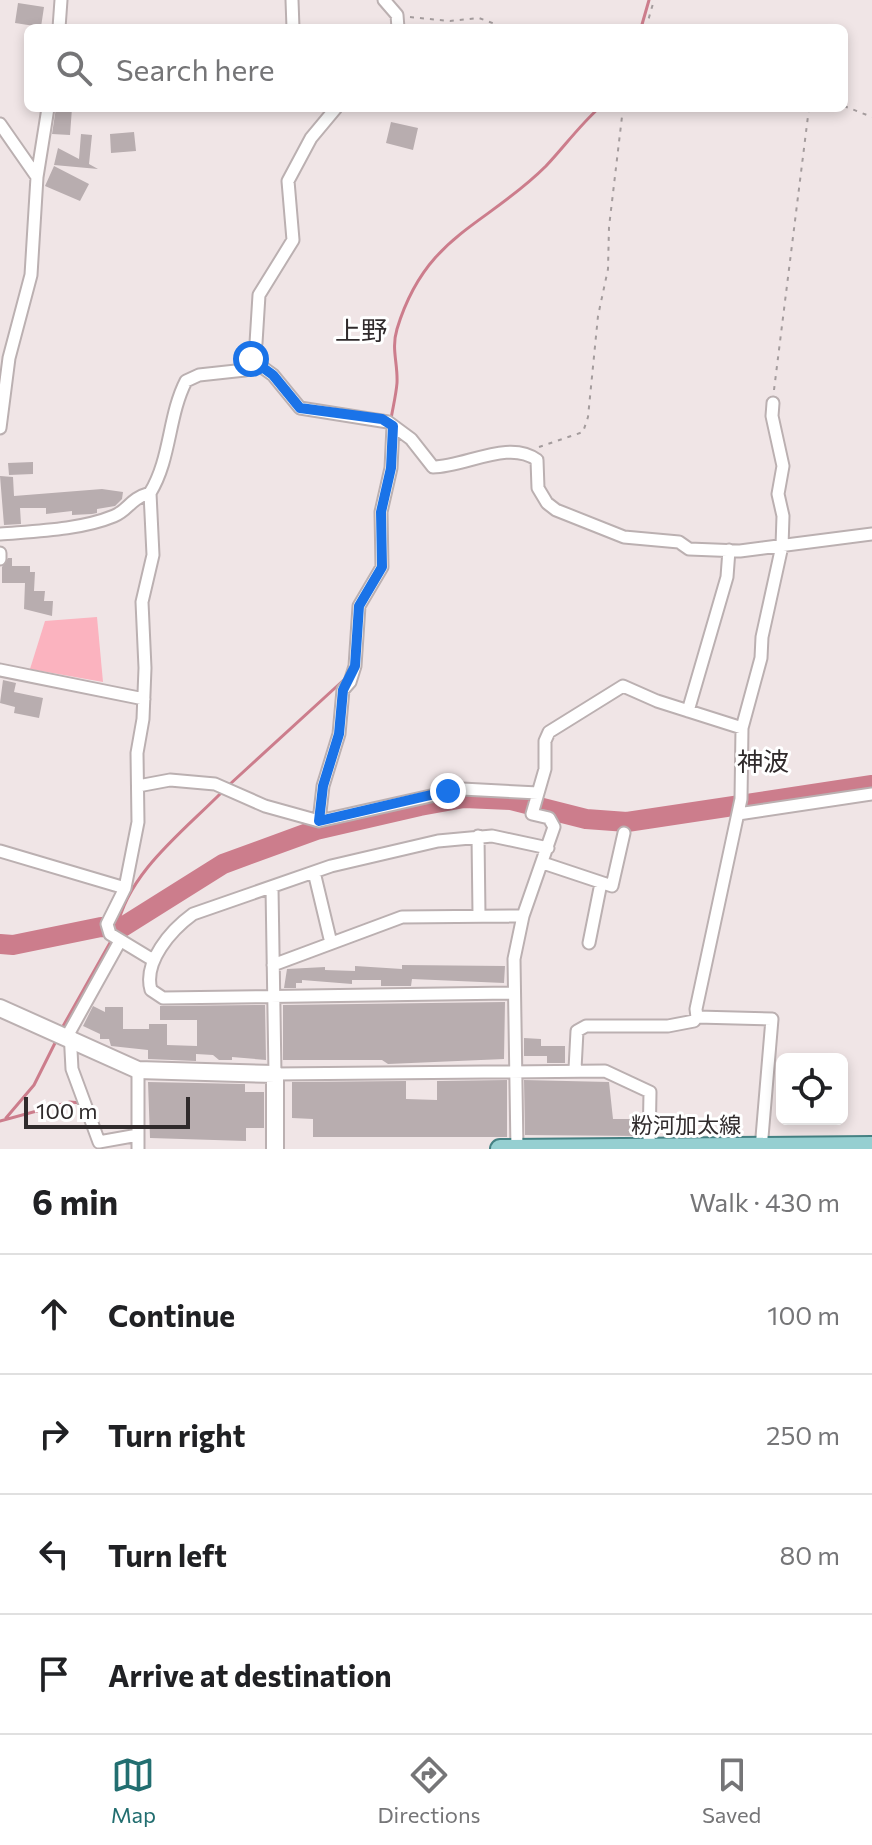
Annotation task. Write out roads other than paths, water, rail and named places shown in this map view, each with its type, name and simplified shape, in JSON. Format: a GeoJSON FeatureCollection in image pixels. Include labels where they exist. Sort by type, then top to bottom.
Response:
{"type":"FeatureCollection","features":[{"type":"Feature","properties":{"kind":"main road","name":"粉河加太線"},"geometry":{"type":"LineString","coordinates":[[500,1149],[872,1146]]}},
{"type":"Feature","properties":{"kind":"street"},"geometry":{"type":"LineString","coordinates":[[59,24],[61,0]]}},
{"type":"Feature","properties":{"kind":"street"},"geometry":{"type":"LineString","coordinates":[[292,0],[293,24]]}},
{"type":"Feature","properties":{"kind":"street"},"geometry":{"type":"LineString","coordinates":[[384,0],[397,15],[398,24]]}},
{"type":"Feature","properties":{"kind":"street"},"geometry":{"type":"LineString","coordinates":[[0,428],[9,358],[31,275],[37,177],[47,112]]}},
{"type":"Feature","properties":{"kind":"street"},"geometry":{"type":"LineString","coordinates":[[61,1038],[70,1031],[113,934],[134,852],[137,753],[144,699],[142,602],[153,555],[150,493],[162,470],[174,415],[186,381],[199,375],[245,370],[251,359],[256,343],[255,306],[293,240],[288,181],[311,138],[333,112]]}},
{"type":"Feature","properties":{"kind":"street"},"geometry":{"type":"LineString","coordinates":[[0,124],[37,177]]}},
{"type":"Feature","properties":{"kind":"street"},"geometry":{"type":"LineString","coordinates":[[251,359],[273,375],[300,408],[391,424],[411,439],[433,467],[504,453],[533,457],[537,460],[542,497],[556,510],[624,537],[679,542],[689,549],[729,550],[872,534]]}},
{"type":"Feature","properties":{"kind":"street"},"geometry":{"type":"LineString","coordinates":[[575,1069],[577,1031],[586,1026],[668,1026],[694,1021],[697,1017],[739,808],[742,728],[761,658],[762,637],[782,546],[783,516],[778,494],[783,466],[772,416],[773,403]]}},
{"type":"Feature","properties":{"kind":"street"},"geometry":{"type":"LineString","coordinates":[[319,821],[323,786],[339,734],[343,690],[355,666],[359,606],[382,567],[381,512],[391,468],[391,424]]}},
{"type":"Feature","properties":{"kind":"street"},"geometry":{"type":"LineString","coordinates":[[0,534],[41,531],[113,517],[131,500],[150,493]]}},
{"type":"Feature","properties":{"kind":"street"},"geometry":{"type":"LineString","coordinates":[[688,711],[727,577],[729,550]]}},
{"type":"Feature","properties":{"kind":"street"},"geometry":{"type":"LineString","coordinates":[[0,670],[144,699]]}},
{"type":"Feature","properties":{"kind":"street"},"geometry":{"type":"LineString","coordinates":[[517,1149],[514,959],[523,916],[548,848],[554,821],[532,814],[549,732],[597,700],[628,686],[688,711],[742,728]]}},
{"type":"Feature","properties":{"kind":"street"},"geometry":{"type":"LineString","coordinates":[[138,786],[170,780],[228,788],[265,806],[319,821],[462,789],[536,800]]}},
{"type":"Feature","properties":{"kind":"street"},"geometry":{"type":"LineString","coordinates":[[739,808],[872,794]]}},
{"type":"Feature","properties":{"kind":"street"},"geometry":{"type":"LineString","coordinates":[[543,863],[612,886],[624,833]]}},
{"type":"Feature","properties":{"kind":"street"},"geometry":{"type":"LineString","coordinates":[[513,993],[163,998],[151,990],[148,980],[153,960],[180,923],[193,914],[314,872],[438,841],[478,836],[506,838],[548,848]]}},
{"type":"Feature","properties":{"kind":"street"},"geometry":{"type":"LineString","coordinates":[[478,836],[479,915]]}},
{"type":"Feature","properties":{"kind":"street"},"geometry":{"type":"LineString","coordinates":[[0,851],[125,888]]}},
{"type":"Feature","properties":{"kind":"street"},"geometry":{"type":"LineString","coordinates":[[314,872],[331,943]]}},
{"type":"Feature","properties":{"kind":"street"},"geometry":{"type":"LineString","coordinates":[[589,943],[601,883]]}},
{"type":"Feature","properties":{"kind":"street"},"geometry":{"type":"LineString","coordinates":[[272,888],[275,1149]]}},
{"type":"Feature","properties":{"kind":"street"},"geometry":{"type":"LineString","coordinates":[[273,965],[402,917],[523,916]]}},
{"type":"Feature","properties":{"kind":"street"},"geometry":{"type":"LineString","coordinates":[[113,934],[153,960]]}},
{"type":"Feature","properties":{"kind":"street"},"geometry":{"type":"LineString","coordinates":[[0,1008],[138,1070],[275,1074],[605,1071],[650,1092],[649,1148]]}},
{"type":"Feature","properties":{"kind":"street"},"geometry":{"type":"LineString","coordinates":[[697,1017],[772,1019],[761,1148]]}},
{"type":"Feature","properties":{"kind":"street"},"geometry":{"type":"LineString","coordinates":[[61,1038],[99,1142],[138,1135]]}},
{"type":"Feature","properties":{"kind":"street"},"geometry":{"type":"LineString","coordinates":[[138,1070],[138,1149]]}},
{"type":"Feature","properties":{"kind":"waterway"},"geometry":{"type":"LineString","coordinates":[[642,24],[649,0]]}},
{"type":"Feature","properties":{"kind":"waterway"},"geometry":{"type":"LineString","coordinates":[[391,419],[397,383],[395,336],[409,297],[424,272],[460,235],[546,166],[595,112]]}},
{"type":"Feature","properties":{"kind":"waterway"},"geometry":{"type":"LineString","coordinates":[[352,631],[354,610]]}},
{"type":"Feature","properties":{"kind":"waterway"},"geometry":{"type":"LineString","coordinates":[[229,785],[347,677]]}},
{"type":"Feature","properties":{"kind":"waterway"},"geometry":{"type":"LineString","coordinates":[[0,944],[13,945],[101,927],[121,928],[223,864],[316,830],[420,806],[464,798],[511,800],[586,819],[627,822],[872,785]]}},
{"type":"Feature","properties":{"kind":"waterway"},"geometry":{"type":"LineString","coordinates":[[117,928],[123,908],[145,870],[223,791]]}},
{"type":"Feature","properties":{"kind":"waterway"},"geometry":{"type":"LineString","coordinates":[[62,1028],[111,941]]}},
{"type":"Feature","properties":{"kind":"waterway"},"geometry":{"type":"LineString","coordinates":[[6,1118],[34,1085],[57,1039]]}},
{"type":"Feature","properties":{"kind":"waterway"},"geometry":{"type":"LineString","coordinates":[[0,1121],[70,1102],[81,1103]]}},
{"type":"Feature","properties":{"kind":"district","name":"上野"},"geometry":{"type":"Point","coordinates":[361,329]}},
{"type":"Feature","properties":{"kind":"district","name":"神波"},"geometry":{"type":"Point","coordinates":[763,760]}}]}
